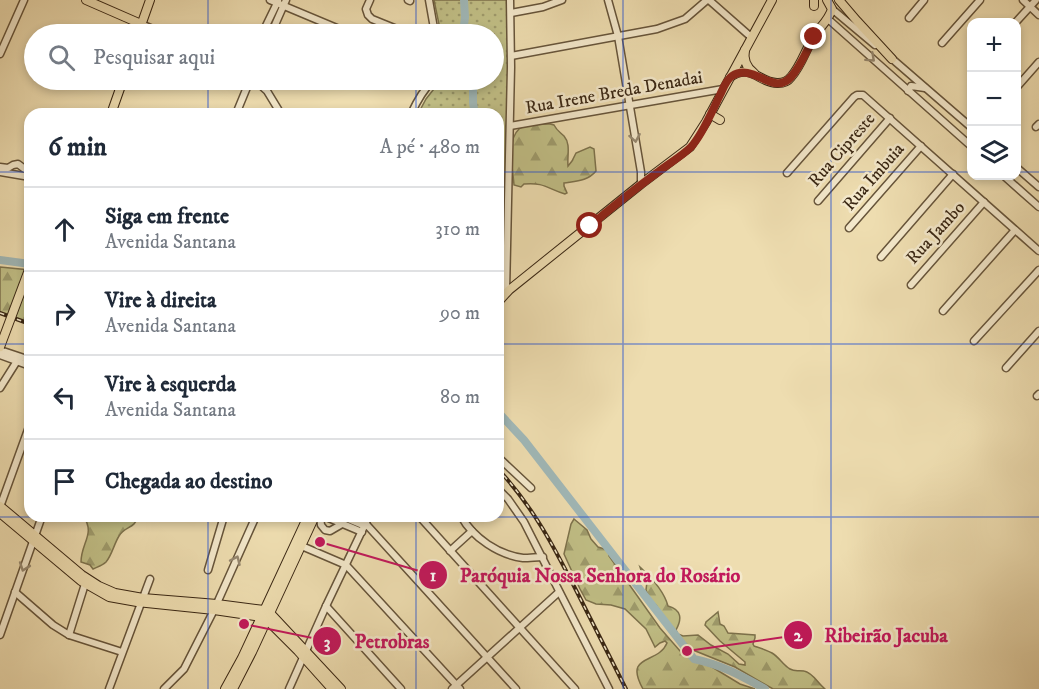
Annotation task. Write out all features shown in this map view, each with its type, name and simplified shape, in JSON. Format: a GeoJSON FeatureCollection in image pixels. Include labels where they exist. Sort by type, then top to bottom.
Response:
{"type":"FeatureCollection","features":[{"type":"Feature","properties":{"kind":"main road"},"geometry":{"type":"LineString","coordinates":[[86,0],[141,24],[150,0]]}},
{"type":"Feature","properties":{"kind":"main road"},"geometry":{"type":"LineString","coordinates":[[504,294],[690,147],[771,0]]}},
{"type":"Feature","properties":{"kind":"main road"},"geometry":{"type":"LineString","coordinates":[[746,45],[745,61],[756,74],[773,83],[780,83],[790,78],[814,37],[828,19],[830,3],[822,0]]}},
{"type":"Feature","properties":{"kind":"main road"},"geometry":{"type":"LineString","coordinates":[[839,0],[892,59]]}},
{"type":"Feature","properties":{"kind":"main road"},"geometry":{"type":"LineString","coordinates":[[729,78],[740,72],[756,74]]}},
{"type":"Feature","properties":{"kind":"main road"},"geometry":{"type":"LineString","coordinates":[[113,108],[119,90]]}},
{"type":"Feature","properties":{"kind":"main road"},"geometry":{"type":"LineString","coordinates":[[710,114],[720,120]]}},
{"type":"Feature","properties":{"kind":"main road"},"geometry":{"type":"LineString","coordinates":[[0,349],[24,283]]}},
{"type":"Feature","properties":{"kind":"main road"},"geometry":{"type":"LineString","coordinates":[[0,506],[85,584],[109,597],[216,607],[265,615],[341,689]]}},
{"type":"Feature","properties":{"kind":"main road"},"geometry":{"type":"LineString","coordinates":[[0,513],[90,581],[115,593],[142,600]]}},
{"type":"Feature","properties":{"kind":"main road"},"geometry":{"type":"LineString","coordinates":[[298,545],[306,522]]}},
{"type":"Feature","properties":{"kind":"main road"},"geometry":{"type":"LineString","coordinates":[[225,689],[311,522]]}},
{"type":"Feature","properties":{"kind":"main road"},"geometry":{"type":"LineString","coordinates":[[233,689],[252,652],[265,615]]}},
{"type":"Feature","properties":{"kind":"main road"},"geometry":{"type":"LineString","coordinates":[[305,654],[332,689]]}},
{"type":"Feature","properties":{"kind":"street"},"geometry":{"type":"LineString","coordinates":[[0,54],[24,0]]}},
{"type":"Feature","properties":{"kind":"street"},"geometry":{"type":"LineString","coordinates":[[270,0],[328,24]]}},
{"type":"Feature","properties":{"kind":"street"},"geometry":{"type":"LineString","coordinates":[[370,0],[366,9],[368,15],[384,24]]}},
{"type":"Feature","properties":{"kind":"street"},"geometry":{"type":"LineString","coordinates":[[429,0],[433,24]]}},
{"type":"Feature","properties":{"kind":"street"},"geometry":{"type":"LineString","coordinates":[[506,291],[512,56],[510,0]]}},
{"type":"Feature","properties":{"kind":"street"},"geometry":{"type":"LineString","coordinates":[[511,13],[543,7],[562,0]]}},
{"type":"Feature","properties":{"kind":"street"},"geometry":{"type":"LineString","coordinates":[[608,0],[618,36],[644,182]]}},
{"type":"Feature","properties":{"kind":"street"},"geometry":{"type":"LineString","coordinates":[[512,56],[657,29],[685,19],[708,0],[751,37]]}},
{"type":"Feature","properties":{"kind":"street"},"geometry":{"type":"LineString","coordinates":[[909,18],[924,0]]}},
{"type":"Feature","properties":{"kind":"street"},"geometry":{"type":"LineString","coordinates":[[942,43],[981,0]]}},
{"type":"Feature","properties":{"kind":"street"},"geometry":{"type":"LineString","coordinates":[[1023,0],[1034,3]]}},
{"type":"Feature","properties":{"kind":"street"},"geometry":{"type":"LineString","coordinates":[[830,3],[970,126]]}},
{"type":"Feature","properties":{"kind":"street"},"geometry":{"type":"LineString","coordinates":[[1034,3],[1039,15]]}},
{"type":"Feature","properties":{"kind":"street"},"geometry":{"type":"LineString","coordinates":[[1020,18],[1034,3]]}},
{"type":"Feature","properties":{"kind":"street"},"geometry":{"type":"LineString","coordinates":[[269,24],[282,4]]}},
{"type":"Feature","properties":{"kind":"street"},"geometry":{"type":"LineString","coordinates":[[275,24],[282,4]]}},
{"type":"Feature","properties":{"kind":"street"},"geometry":{"type":"LineString","coordinates":[[282,4],[321,24]]}},
{"type":"Feature","properties":{"kind":"street"},"geometry":{"type":"LineString","coordinates":[[828,19],[967,143]]}},
{"type":"Feature","properties":{"kind":"street"},"geometry":{"type":"LineString","coordinates":[[1021,83],[1039,62]]}},
{"type":"Feature","properties":{"kind":"street"},"geometry":{"type":"LineString","coordinates":[[908,91],[911,87],[926,88]]}},
{"type":"Feature","properties":{"kind":"street","name":"Rua Irene Breda Denadai"},"geometry":{"type":"LineString","coordinates":[[510,126],[723,89]]}},
{"type":"Feature","properties":{"kind":"street"},"geometry":{"type":"LineString","coordinates":[[238,108],[246,90]]}},
{"type":"Feature","properties":{"kind":"street"},"geometry":{"type":"LineString","coordinates":[[266,90],[277,108]]}},
{"type":"Feature","properties":{"kind":"street"},"geometry":{"type":"LineString","coordinates":[[414,108],[425,90]]}},
{"type":"Feature","properties":{"kind":"street"},"geometry":{"type":"LineString","coordinates":[[787,173],[854,97],[859,95],[865,97],[890,118],[1039,251]]}},
{"type":"Feature","properties":{"kind":"street","name":"Rua Cipreste"},"geometry":{"type":"LineString","coordinates":[[818,201],[890,118]]}},
{"type":"Feature","properties":{"kind":"street","name":"Rua Imbuia"},"geometry":{"type":"LineString","coordinates":[[849,228],[921,146]]}},
{"type":"Feature","properties":{"kind":"street"},"geometry":{"type":"LineString","coordinates":[[8,171],[14,165],[24,167]]}},
{"type":"Feature","properties":{"kind":"street"},"geometry":{"type":"LineString","coordinates":[[0,167],[8,171]]}},
{"type":"Feature","properties":{"kind":"street"},"geometry":{"type":"LineString","coordinates":[[1021,171],[1039,187]]}},
{"type":"Feature","properties":{"kind":"street"},"geometry":{"type":"LineString","coordinates":[[0,172],[24,174]]}},
{"type":"Feature","properties":{"kind":"street"},"geometry":{"type":"LineString","coordinates":[[881,257],[953,174]]}},
{"type":"Feature","properties":{"kind":"street"},"geometry":{"type":"LineString","coordinates":[[1009,180],[1039,207]]}},
{"type":"Feature","properties":{"kind":"street","name":"Rua Jambo"},"geometry":{"type":"LineString","coordinates":[[911,285],[984,202]]}},
{"type":"Feature","properties":{"kind":"street"},"geometry":{"type":"LineString","coordinates":[[943,311],[1015,230]]}},
{"type":"Feature","properties":{"kind":"street"},"geometry":{"type":"LineString","coordinates":[[974,341],[1039,270]]}},
{"type":"Feature","properties":{"kind":"street"},"geometry":{"type":"LineString","coordinates":[[1006,368],[1039,331]]}},
{"type":"Feature","properties":{"kind":"street"},"geometry":{"type":"LineString","coordinates":[[0,349],[24,358]]}},
{"type":"Feature","properties":{"kind":"street"},"geometry":{"type":"LineString","coordinates":[[0,355],[24,364]]}},
{"type":"Feature","properties":{"kind":"street"},"geometry":{"type":"LineString","coordinates":[[0,388],[17,361]]}},
{"type":"Feature","properties":{"kind":"street"},"geometry":{"type":"LineString","coordinates":[[0,506],[24,440]]}},
{"type":"Feature","properties":{"kind":"street"},"geometry":{"type":"LineString","coordinates":[[504,463],[531,488]]}},
{"type":"Feature","properties":{"kind":"street"},"geometry":{"type":"LineString","coordinates":[[504,495],[524,522],[543,557],[609,689]]}},
{"type":"Feature","properties":{"kind":"street"},"geometry":{"type":"LineString","coordinates":[[0,635],[40,522]]}},
{"type":"Feature","properties":{"kind":"street"},"geometry":{"type":"LineString","coordinates":[[208,570],[222,522]]}},
{"type":"Feature","properties":{"kind":"street"},"geometry":{"type":"LineString","coordinates":[[164,689],[184,669],[216,607],[253,522]]}},
{"type":"Feature","properties":{"kind":"street"},"geometry":{"type":"LineString","coordinates":[[321,522],[325,530],[330,531],[342,524]]}},
{"type":"Feature","properties":{"kind":"street"},"geometry":{"type":"LineString","coordinates":[[337,522],[364,527]]}},
{"type":"Feature","properties":{"kind":"street"},"geometry":{"type":"LineString","coordinates":[[354,522],[364,527],[516,689]]}},
{"type":"Feature","properties":{"kind":"street"},"geometry":{"type":"LineString","coordinates":[[289,689],[366,522]]}},
{"type":"Feature","properties":{"kind":"street"},"geometry":{"type":"LineString","coordinates":[[423,522],[576,689]]}},
{"type":"Feature","properties":{"kind":"street"},"geometry":{"type":"LineString","coordinates":[[465,522],[472,531],[488,544],[504,553],[524,558],[543,557]]}},
{"type":"Feature","properties":{"kind":"street"},"geometry":{"type":"LineString","coordinates":[[450,551],[472,531]]}},
{"type":"Feature","properties":{"kind":"street"},"geometry":{"type":"LineString","coordinates":[[298,545],[346,565],[456,688],[559,592]]}},
{"type":"Feature","properties":{"kind":"street"},"geometry":{"type":"LineString","coordinates":[[109,689],[150,579]]}},
{"type":"Feature","properties":{"kind":"street"},"geometry":{"type":"LineString","coordinates":[[69,634],[85,584]]}},
{"type":"Feature","properties":{"kind":"street"},"geometry":{"type":"LineString","coordinates":[[15,592],[53,625],[69,634],[122,652]]}},
{"type":"Feature","properties":{"kind":"street"},"geometry":{"type":"LineString","coordinates":[[326,606],[401,689]]}},
{"type":"Feature","properties":{"kind":"green space"},"geometry":{"type":"Polygon","coordinates":[[[434,0],[509,0],[506,286],[504,287],[504,108],[421,108],[433,90],[504,90],[504,24],[439,24],[434,0]]]}},
{"type":"Feature","properties":{"kind":"green space"},"geometry":{"type":"Polygon","coordinates":[[[554,125],[564,136],[568,146],[568,166],[576,153],[590,147],[594,149],[596,171],[586,179],[564,183],[567,193],[565,194],[536,184],[524,184],[521,187],[514,185],[511,148],[515,134],[523,126],[554,125]]]}},
{"type":"Feature","properties":{"kind":"green space"},"geometry":{"type":"Polygon","coordinates":[[[0,267],[24,269],[24,322],[0,313],[0,267]]]}},
{"type":"Feature","properties":{"kind":"green space"},"geometry":{"type":"Polygon","coordinates":[[[574,519],[587,530],[598,547],[608,550],[609,556],[660,628],[680,651],[740,684],[755,689],[643,689],[638,678],[639,664],[663,650],[667,643],[665,641],[655,647],[646,629],[625,609],[586,600],[564,554],[574,519]]]}},
{"type":"Feature","properties":{"kind":"green space"},"geometry":{"type":"Polygon","coordinates":[[[87,522],[136,522],[119,536],[106,562],[93,569],[90,565],[81,562],[88,528],[87,522]]]}},
{"type":"Feature","properties":{"kind":"green space"},"geometry":{"type":"Polygon","coordinates":[[[640,567],[657,585],[668,606],[678,612],[680,619],[676,630],[678,634],[698,635],[728,654],[739,664],[745,665],[745,662],[705,625],[718,612],[720,624],[728,633],[755,635],[754,646],[772,653],[792,670],[810,673],[825,689],[773,689],[735,667],[693,650],[672,629],[650,600],[646,590],[647,582],[640,567]]]}},
{"type":"Feature","properties":{"kind":"waterway"},"geometry":{"type":"LineString","coordinates":[[464,0],[464,24]]}},
{"type":"Feature","properties":{"kind":"waterway"},"geometry":{"type":"LineString","coordinates":[[473,90],[474,108]]}},
{"type":"Feature","properties":{"kind":"waterway"},"geometry":{"type":"LineString","coordinates":[[0,260],[24,263]]}},
{"type":"Feature","properties":{"kind":"waterway"},"geometry":{"type":"LineString","coordinates":[[504,418],[524,440],[694,659],[731,671],[765,689]]}},
{"type":"Feature","properties":{"kind":"railway"},"geometry":{"type":"LineString","coordinates":[[0,313],[24,322]]}},
{"type":"Feature","properties":{"kind":"railway"},"geometry":{"type":"LineString","coordinates":[[504,476],[533,513],[552,544],[626,689]]}},
{"type":"Feature","properties":{"kind":"place","name":"Paróquia Nossa Senhora do Rosário"},"geometry":{"type":"Point","coordinates":[320,542]}},
{"type":"Feature","properties":{"kind":"place","name":"Petrobras"},"geometry":{"type":"Point","coordinates":[244,624]}},
{"type":"Feature","properties":{"kind":"place","name":"Ribeirão Jacuba"},"geometry":{"type":"Point","coordinates":[687,651]}},
{"type":"Feature","properties":{"kind":"route"},"geometry":{"type":"LineString","coordinates":[[590,226],[690,147],[729,78],[745,72],[756,74],[773,83],[785,82],[793,74],[814,37]]}}]}
